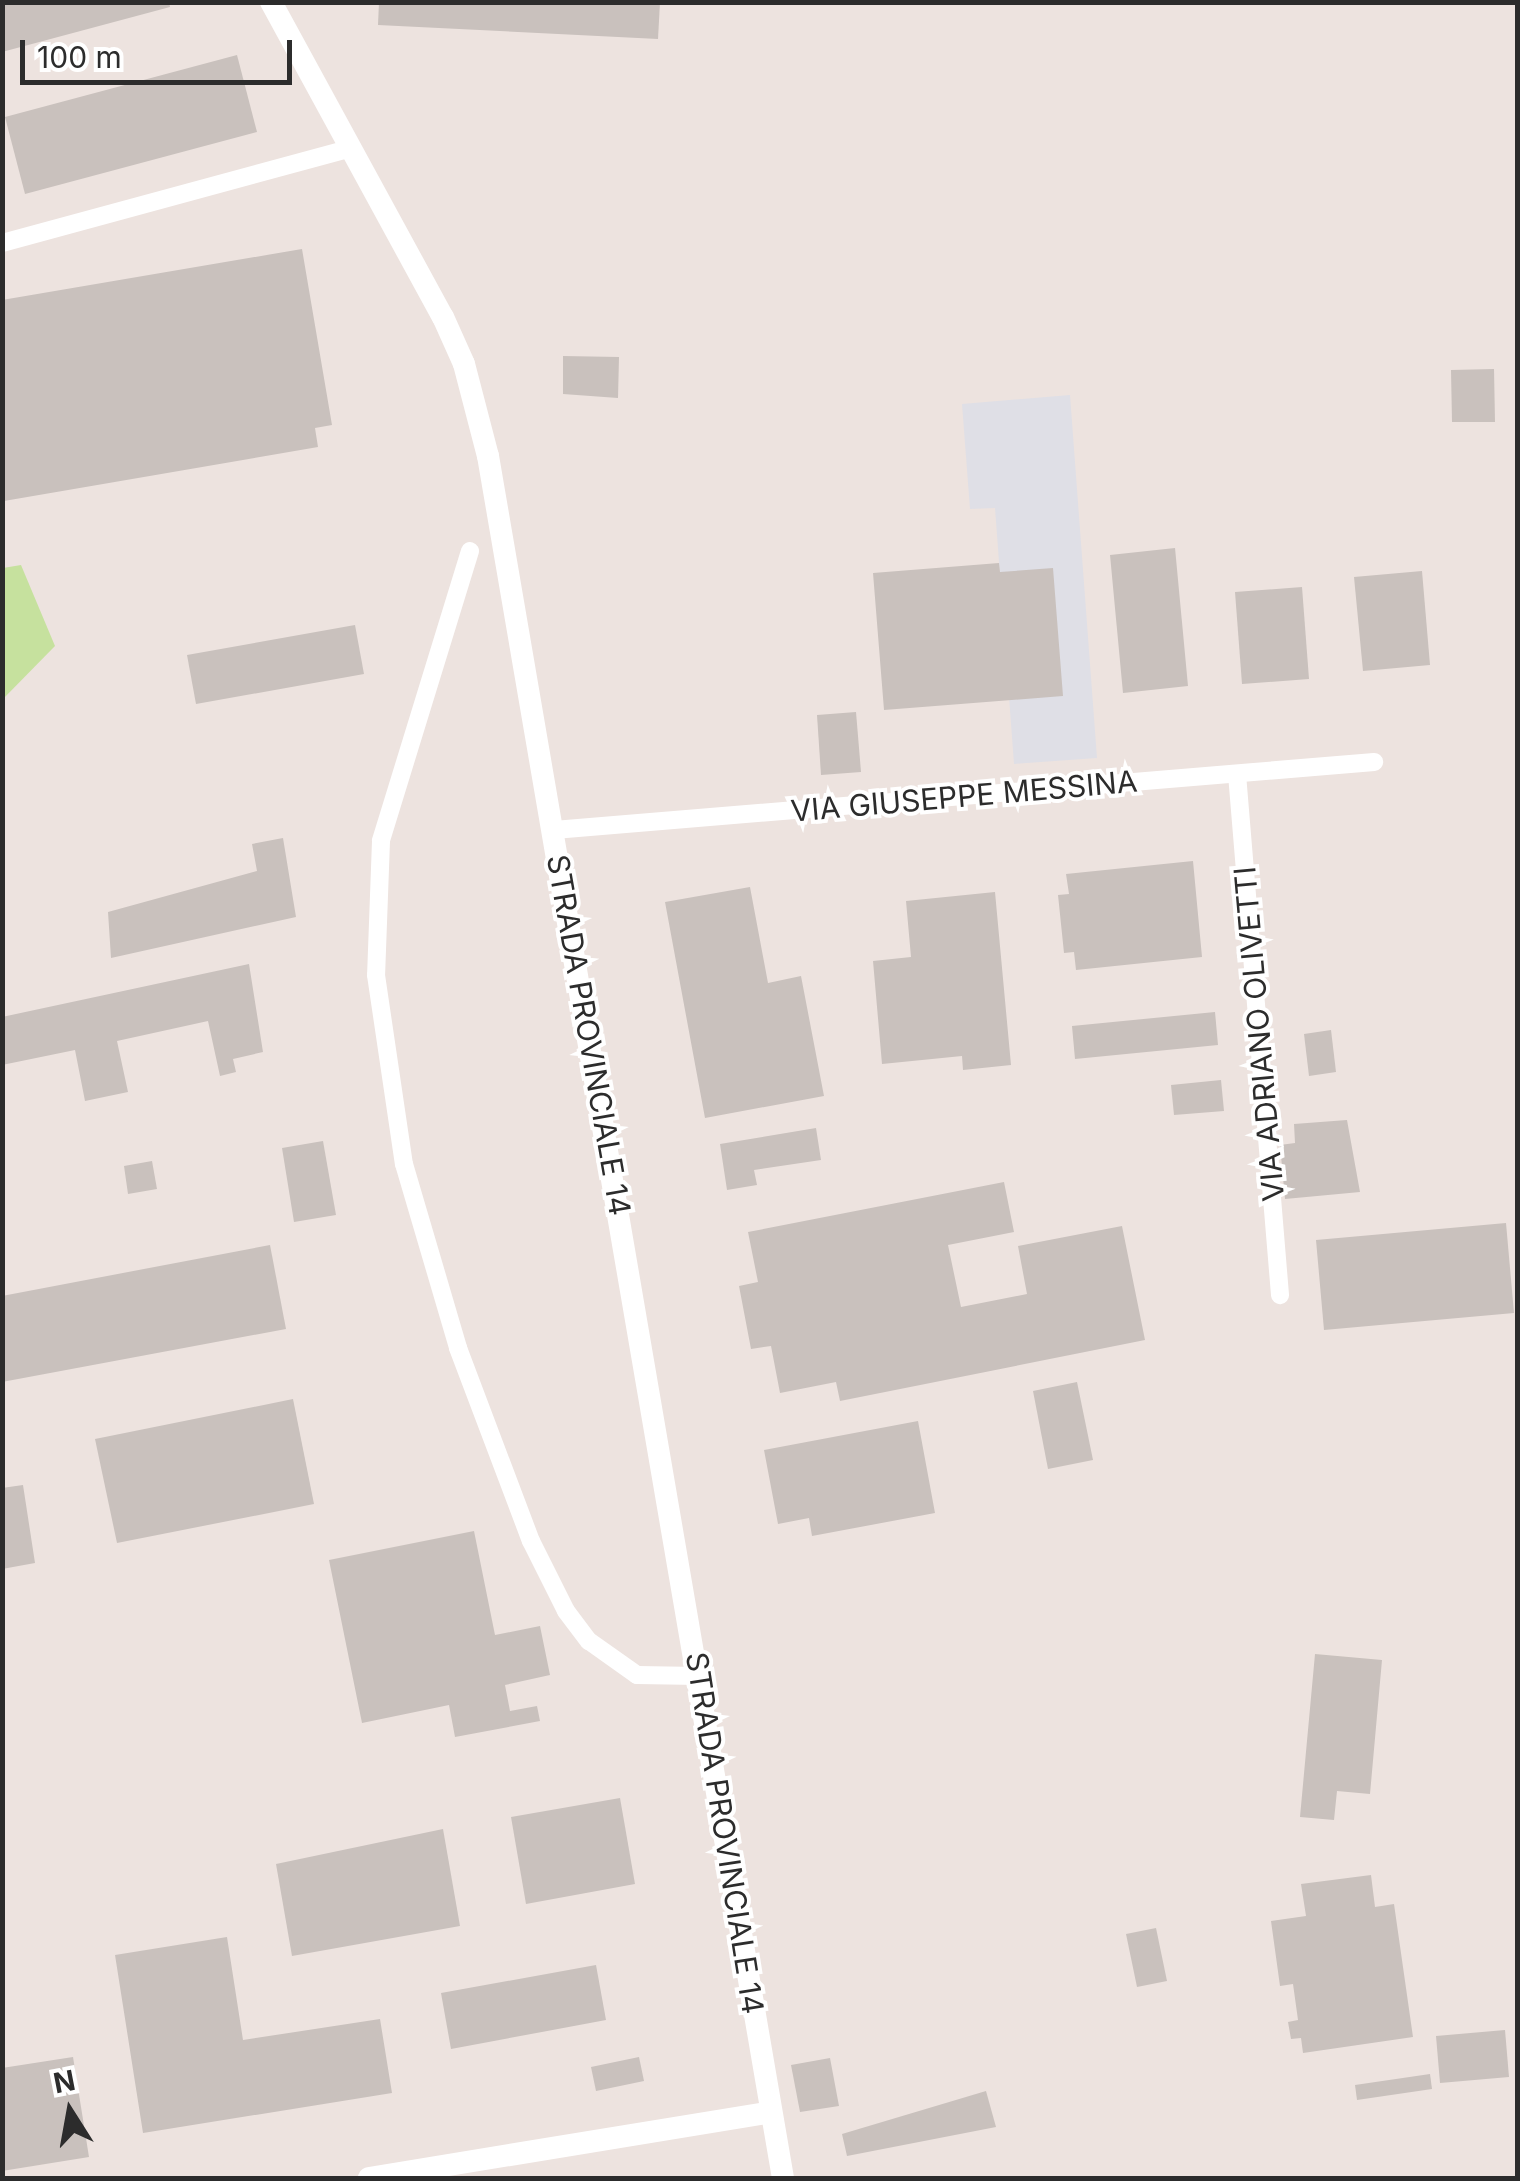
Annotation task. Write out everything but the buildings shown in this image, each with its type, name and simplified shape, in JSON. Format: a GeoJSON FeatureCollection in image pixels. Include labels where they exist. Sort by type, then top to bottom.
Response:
{"type":"FeatureCollection","features":[{"type":"Feature","properties":{"kind":"street","name":"STRADA PROVINCIALE 14"},"geometry":{"type":"LineString","coordinates":[[271,2],[464,364],[488,456],[783,2178]]}},
{"type":"Feature","properties":{"kind":"street"},"geometry":{"type":"LineString","coordinates":[[2,242],[352,148]]}},
{"type":"Feature","properties":{"kind":"street"},"geometry":{"type":"LineString","coordinates":[[470,550],[380,841],[376,975],[404,1164],[458,1348],[531,1540],[566,1611],[589,1641],[637,1675],[699,1676]]}},
{"type":"Feature","properties":{"kind":"street","name":"VIA GIUSEPPE MESSINA"},"geometry":{"type":"LineString","coordinates":[[554,830],[1374,762]]}},
{"type":"Feature","properties":{"kind":"street","name":"VIA ADRIANO OLIVETTI"},"geometry":{"type":"LineString","coordinates":[[1237,774],[1280,1295]]}},
{"type":"Feature","properties":{"kind":"street"},"geometry":{"type":"LineString","coordinates":[[369,2178],[771,2112]]}},
{"type":"Feature","properties":{"kind":"shaded area"},"geometry":{"type":"Polygon","coordinates":[[[1070,395],[1097,758],[1014,764],[995,508],[970,509],[962,404],[1070,395]]]}},
{"type":"Feature","properties":{"kind":"green space"},"geometry":{"type":"Polygon","coordinates":[[[21,565],[55,646],[3,699],[3,568],[21,565]]]}}]}
